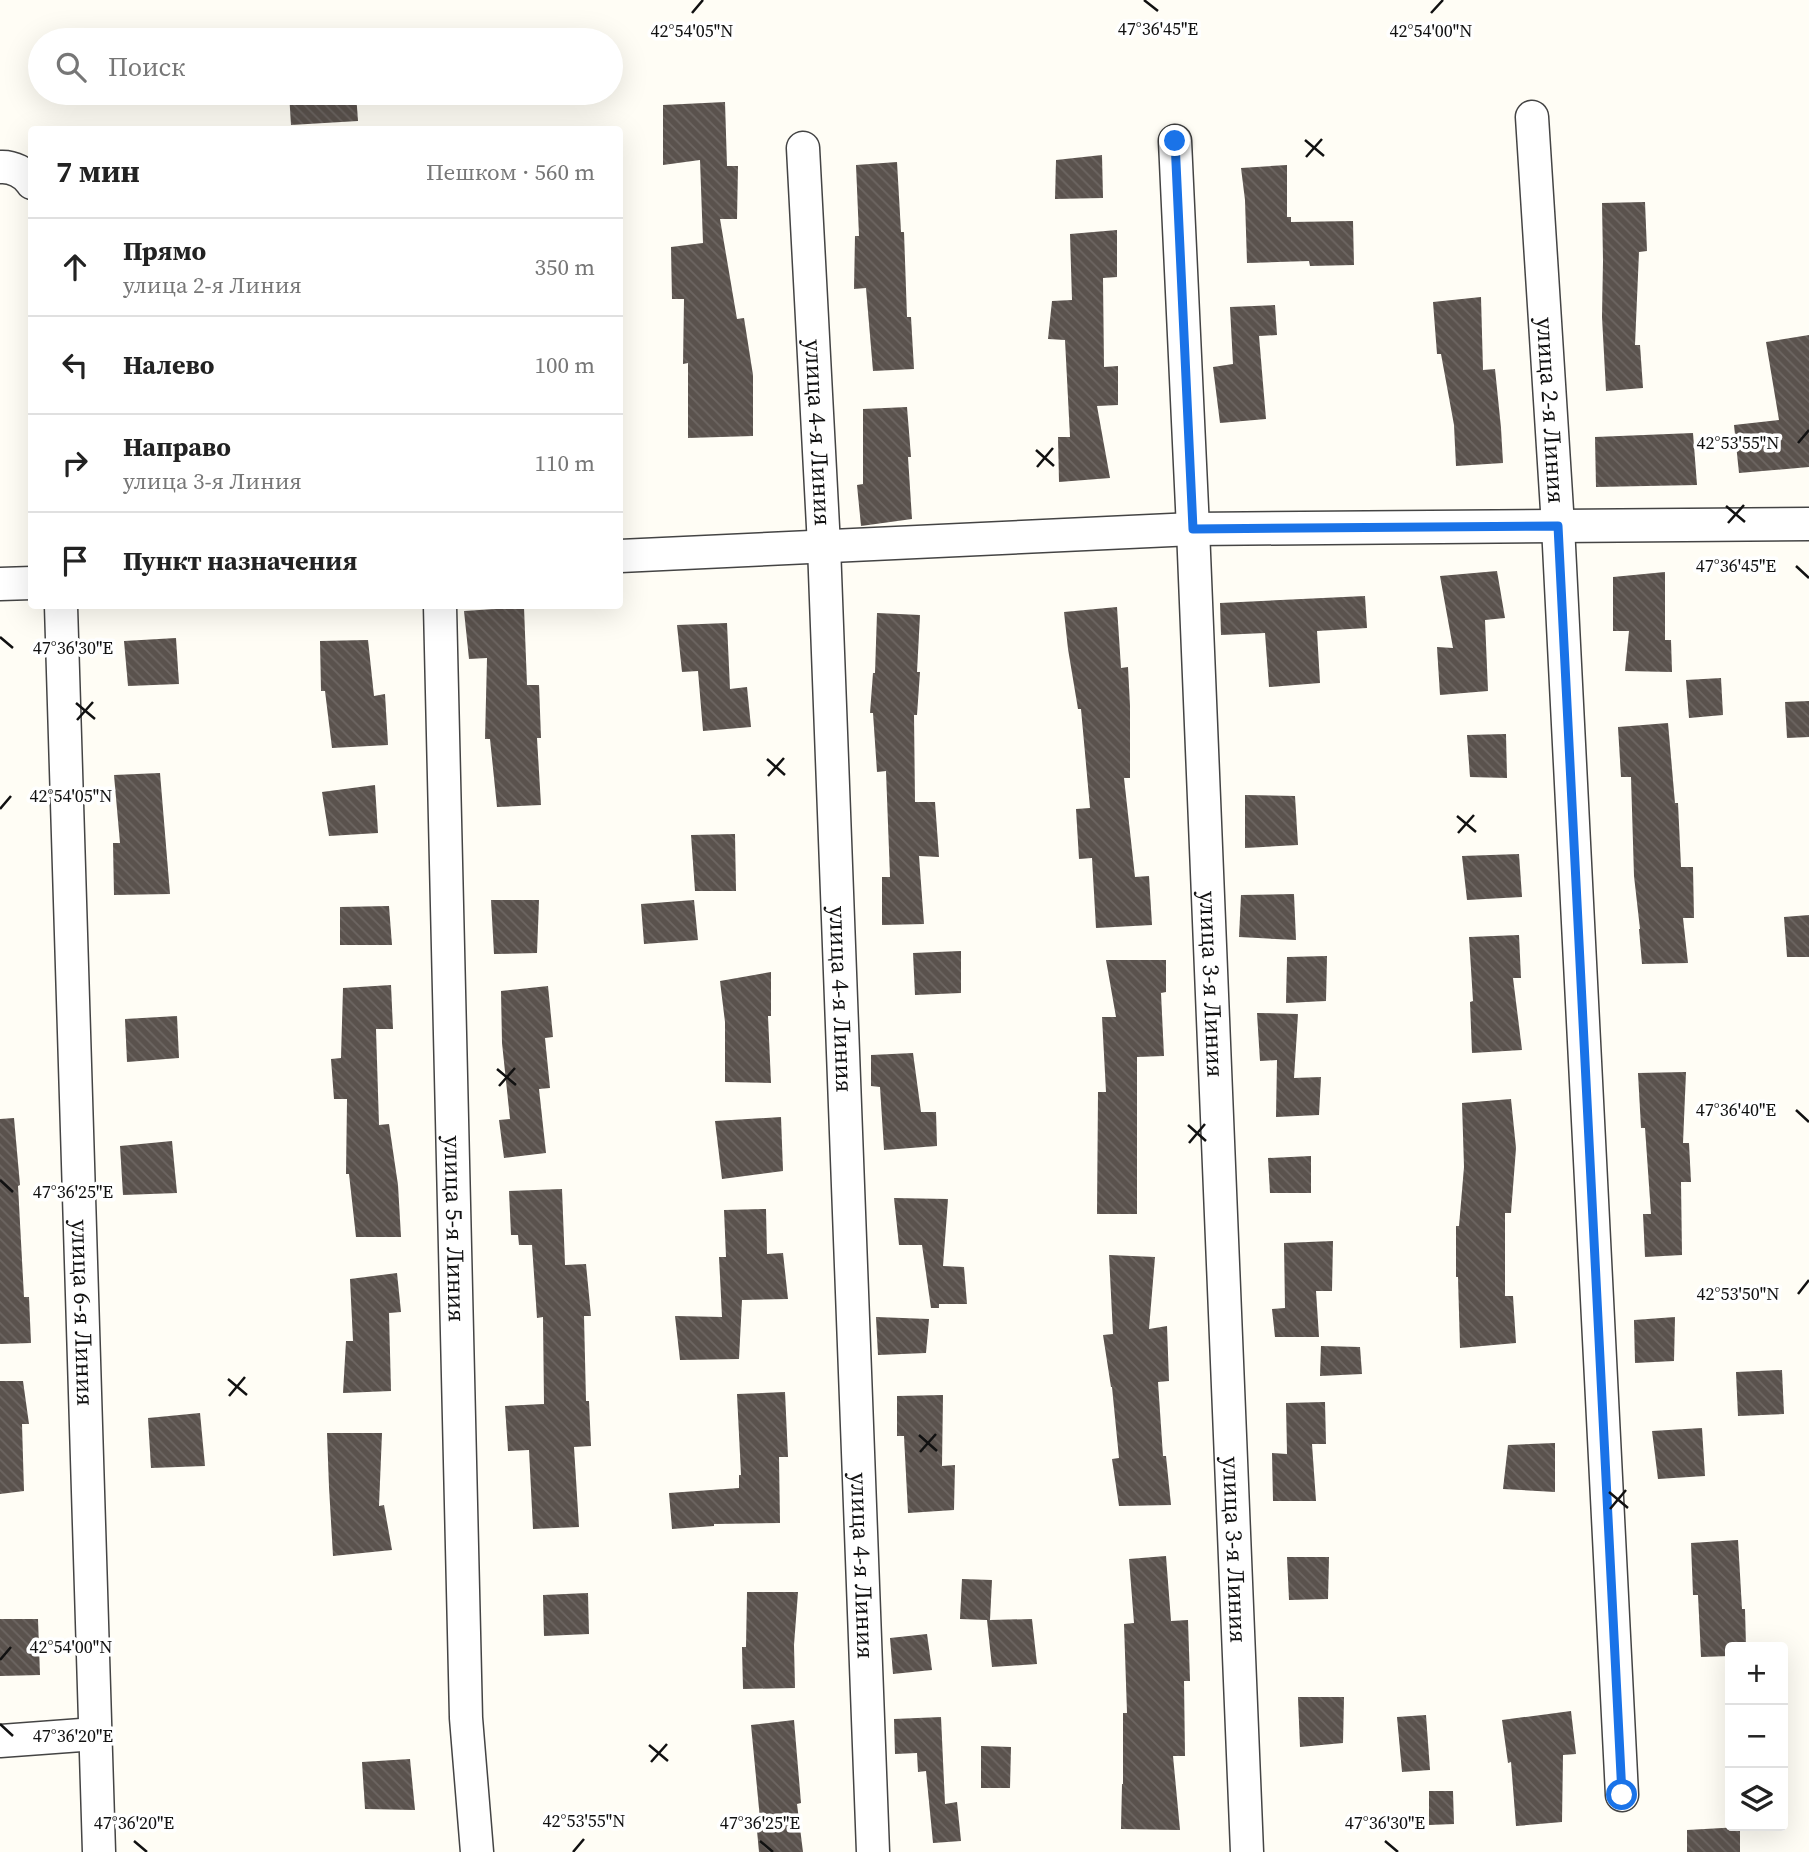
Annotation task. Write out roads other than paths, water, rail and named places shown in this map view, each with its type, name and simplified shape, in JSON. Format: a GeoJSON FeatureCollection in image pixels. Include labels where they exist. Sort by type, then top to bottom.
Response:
{"type":"FeatureCollection","features":[{"type":"Feature","properties":{"kind":"street","name":"улица 2-я Линия"},"geometry":{"type":"LineString","coordinates":[[1532,117],[1558,526],[1622,1795]]}},
{"type":"Feature","properties":{"kind":"street","name":"улица 3-я Линия"},"geometry":{"type":"LineString","coordinates":[[1175,141],[1246,1839]]}},
{"type":"Feature","properties":{"kind":"street","name":"улица 4-я Линия"},"geometry":{"type":"LineString","coordinates":[[803,148],[824,546],[873,1852]]}},
{"type":"Feature","properties":{"kind":"street"},"geometry":{"type":"LineString","coordinates":[[0,167],[9,166],[28,177]]}},
{"type":"Feature","properties":{"kind":"street"},"geometry":{"type":"LineString","coordinates":[[623,556],[1193,529],[1809,524]]}},
{"type":"Feature","properties":{"kind":"street"},"geometry":{"type":"LineString","coordinates":[[0,584],[28,583]]}},
{"type":"Feature","properties":{"kind":"street","name":"улица 6-я Линия"},"geometry":{"type":"LineString","coordinates":[[61,609],[99,1852]]}},
{"type":"Feature","properties":{"kind":"street","name":"улица 5-я Линия"},"geometry":{"type":"LineString","coordinates":[[440,609],[466,1718],[477,1852]]}},
{"type":"Feature","properties":{"kind":"street"},"geometry":{"type":"LineString","coordinates":[[0,1741],[96,1734]]}}]}
